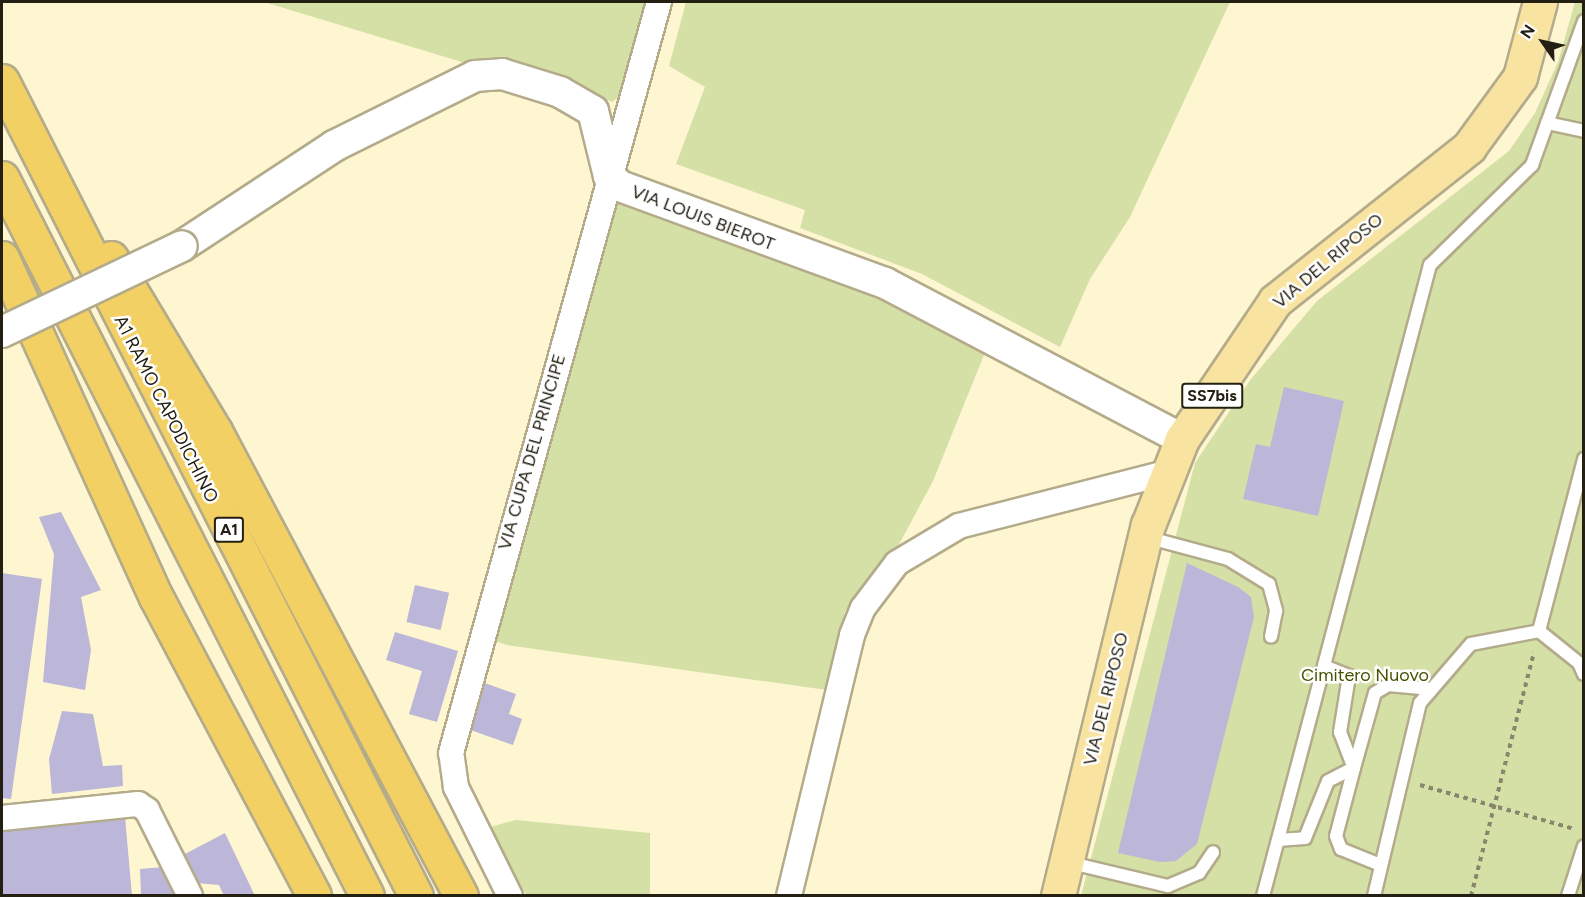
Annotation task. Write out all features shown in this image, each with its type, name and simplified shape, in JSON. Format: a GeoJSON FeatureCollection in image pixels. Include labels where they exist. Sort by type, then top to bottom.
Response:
{"type":"FeatureCollection","features":[{"type":"Feature","properties":{"kind":"highway","name":"A1 RAMO CAPODICHINO"},"geometry":{"type":"LineString","coordinates":[[2,81],[41,165],[416,896]]}},
{"type":"Feature","properties":{"kind":"highway"},"geometry":{"type":"LineString","coordinates":[[41,165],[99,238],[215,430],[461,896]]}},
{"type":"Feature","properties":{"kind":"highway","name":"A1"},"geometry":{"type":"LineString","coordinates":[[2,178],[367,896]]}},
{"type":"Feature","properties":{"kind":"highway"},"geometry":{"type":"LineString","coordinates":[[2,258],[156,597],[314,896]]}},
{"type":"Feature","properties":{"kind":"main road","name":"VIA DEL RIPOSO"},"geometry":{"type":"LineString","coordinates":[[1058,896],[1145,537],[1182,439],[1275,301],[1469,147],[1520,77],[1540,2]]}},
{"type":"Feature","properties":{"kind":"street","name":"VIA CUPA DEL PRINCIPE"},"geometry":{"type":"LineString","coordinates":[[510,896],[456,787],[451,753],[659,2]]}},
{"type":"Feature","properties":{"kind":"street","name":"VIA LOUIS BIEROT"},"geometry":{"type":"LineString","coordinates":[[2,332],[182,246],[334,146],[475,76],[502,74],[560,92],[593,111],[609,176],[620,186],[885,283],[1182,439]]}},
{"type":"Feature","properties":{"kind":"street"},"geometry":{"type":"LineString","coordinates":[[789,896],[852,635],[863,608],[897,563],[959,526],[1170,472]]}},
{"type":"Feature","properties":{"kind":"street"},"geometry":{"type":"LineString","coordinates":[[2,818],[138,804],[147,810],[190,896]]}},
{"type":"Feature","properties":{"kind":"lane"},"geometry":{"type":"LineString","coordinates":[[1263,896],[1430,265],[1532,165],[1584,21]]}},
{"type":"Feature","properties":{"kind":"lane"},"geometry":{"type":"LineString","coordinates":[[1547,123],[1584,131]]}},
{"type":"Feature","properties":{"kind":"lane"},"geometry":{"type":"LineString","coordinates":[[1539,632],[1584,459]]}},
{"type":"Feature","properties":{"kind":"lane"},"geometry":{"type":"LineString","coordinates":[[1145,537],[1228,559],[1269,584],[1276,611],[1271,637]]}},
{"type":"Feature","properties":{"kind":"lane"},"geometry":{"type":"LineString","coordinates":[[1374,896],[1378,864],[1420,703],[1471,644],[1539,632],[1579,663],[1584,674]]}},
{"type":"Feature","properties":{"kind":"lane"},"geometry":{"type":"LineString","coordinates":[[1324,666],[1349,676],[1340,732],[1354,768]]}},
{"type":"Feature","properties":{"kind":"lane"},"geometry":{"type":"LineString","coordinates":[[1378,864],[1341,849],[1336,836],[1376,693],[1388,686],[1432,689]]}},
{"type":"Feature","properties":{"kind":"lane"},"geometry":{"type":"LineString","coordinates":[[1278,840],[1305,838],[1328,781],[1354,768]]}},
{"type":"Feature","properties":{"kind":"lane"},"geometry":{"type":"LineString","coordinates":[[1568,896],[1584,846]]}},
{"type":"Feature","properties":{"kind":"lane"},"geometry":{"type":"LineString","coordinates":[[1066,862],[1168,886],[1199,873],[1213,852]]}},
{"type":"Feature","properties":{"kind":"path"},"geometry":{"type":"LineString","coordinates":[[1471,896],[1539,632]]}},
{"type":"Feature","properties":{"kind":"path"},"geometry":{"type":"LineString","coordinates":[[1400,779],[1584,832]]}},
{"type":"Feature","properties":{"kind":"green space"},"geometry":{"type":"Polygon","coordinates":[[[264,2],[647,2],[622,95],[612,102],[569,81],[475,66],[264,2]]]}},
{"type":"Feature","properties":{"kind":"green space"},"geometry":{"type":"Polygon","coordinates":[[[686,2],[1230,2],[1130,217],[1090,279],[1060,347],[922,274],[800,228],[805,210],[676,164],[705,87],[669,66],[686,2]]]}},
{"type":"Feature","properties":{"kind":"green space","name":"Cimitero Nuovo"},"geometry":{"type":"Polygon","coordinates":[[[1575,2],[1583,2],[1583,895],[1081,896],[1195,463],[1251,379],[1317,301],[1509,151],[1535,113],[1558,62],[1575,2]]]}},
{"type":"Feature","properties":{"kind":"green space"},"geometry":{"type":"Polygon","coordinates":[[[610,201],[871,296],[986,350],[933,481],[887,567],[845,611],[827,690],[507,645],[487,638],[610,201]]]}},
{"type":"Feature","properties":{"kind":"green space"},"geometry":{"type":"Polygon","coordinates":[[[516,820],[650,833],[650,895],[526,895],[490,827],[516,820]]]}},
{"type":"Feature","properties":{"kind":"building"},"geometry":{"type":"Polygon","coordinates":[[[1284,387],[1344,401],[1318,516],[1243,499],[1256,444],[1270,447],[1284,387]]]}},
{"type":"Feature","properties":{"kind":"building"},"geometry":{"type":"Polygon","coordinates":[[[61,512],[101,590],[81,597],[91,650],[85,690],[43,682],[54,554],[39,517],[61,512]]]}},
{"type":"Feature","properties":{"kind":"building"},"geometry":{"type":"Polygon","coordinates":[[[1187,563],[1238,587],[1251,597],[1254,617],[1197,844],[1176,861],[1160,862],[1118,853],[1187,563]]]}},
{"type":"Feature","properties":{"kind":"building"},"geometry":{"type":"Polygon","coordinates":[[[2,573],[42,579],[11,799],[2,798],[2,573]]]}},
{"type":"Feature","properties":{"kind":"building"},"geometry":{"type":"Polygon","coordinates":[[[415,585],[449,593],[441,630],[406,622],[415,585]]]}},
{"type":"Feature","properties":{"kind":"building"},"geometry":{"type":"Polygon","coordinates":[[[395,632],[458,651],[437,722],[409,714],[422,671],[386,660],[395,632]]]}},
{"type":"Feature","properties":{"kind":"building"},"geometry":{"type":"Polygon","coordinates":[[[479,681],[516,694],[509,714],[522,719],[513,745],[462,727],[479,681]]]}},
{"type":"Feature","properties":{"kind":"building"},"geometry":{"type":"Polygon","coordinates":[[[62,711],[93,714],[103,766],[122,765],[123,786],[52,794],[49,759],[62,711]]]}},
{"type":"Feature","properties":{"kind":"building"},"geometry":{"type":"Polygon","coordinates":[[[125,817],[132,896],[2,896],[2,831],[125,817]]]}},
{"type":"Feature","properties":{"kind":"building"},"geometry":{"type":"Polygon","coordinates":[[[225,833],[255,896],[224,896],[219,885],[197,883],[185,854],[225,833]]]}},
{"type":"Feature","properties":{"kind":"building"},"geometry":{"type":"Polygon","coordinates":[[[164,867],[178,896],[141,896],[140,869],[164,867]]]}}]}
